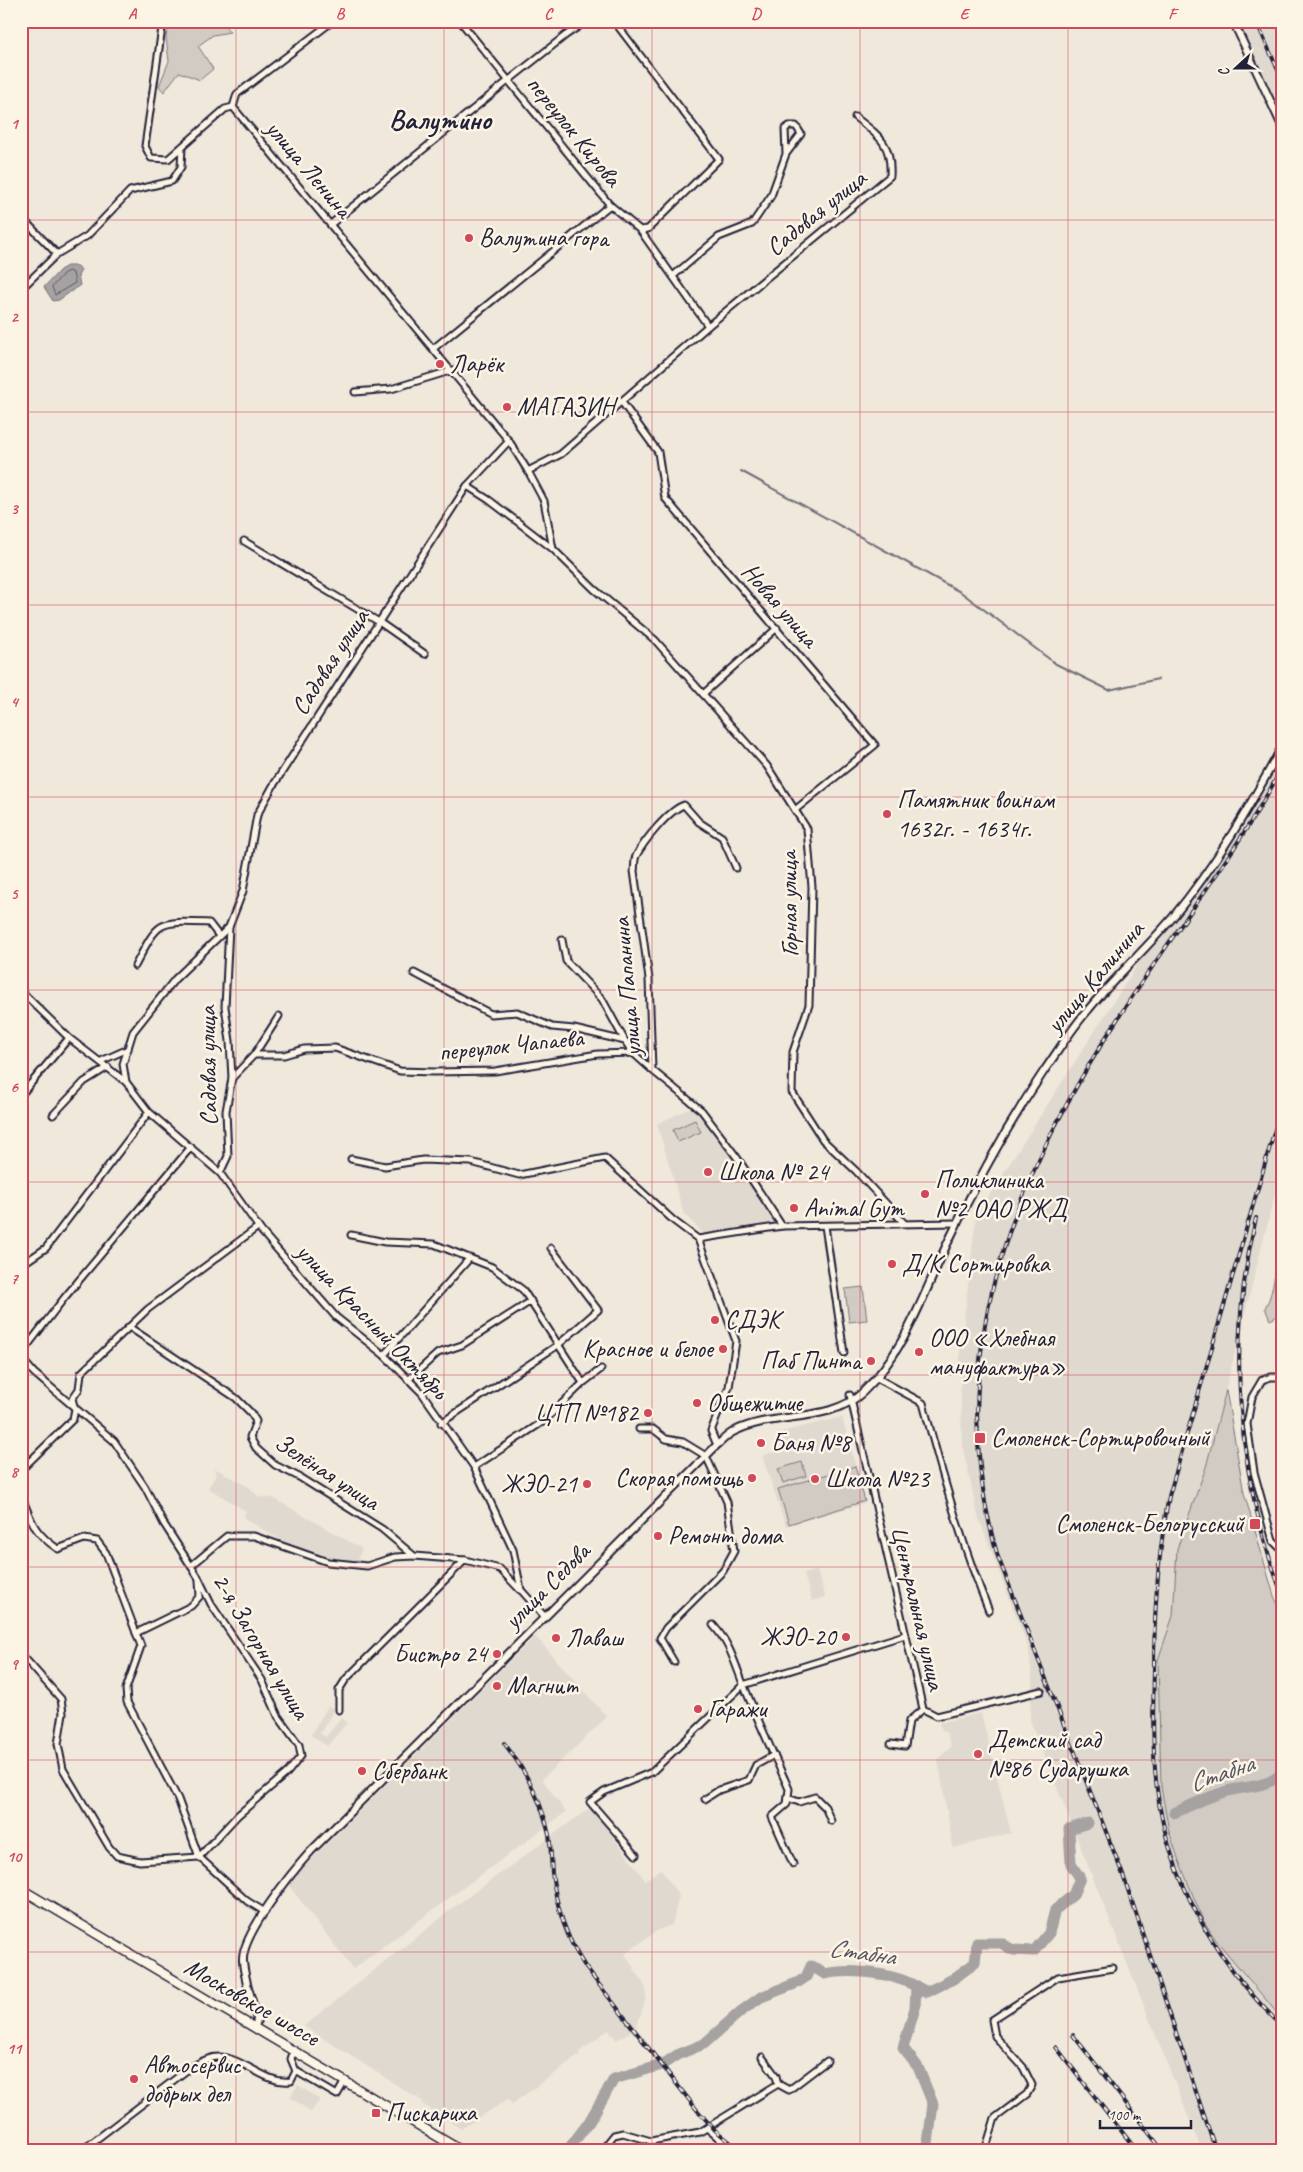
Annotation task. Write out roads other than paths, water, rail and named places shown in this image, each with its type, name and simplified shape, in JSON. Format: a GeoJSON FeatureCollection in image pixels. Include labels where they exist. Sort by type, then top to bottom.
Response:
{"type":"FeatureCollection","features":[{"type":"Feature","properties":{"kind":"main road","name":"Московское шоссе"},"geometry":{"type":"LineString","coordinates":[[21,1890],[462,2151]]}},
{"type":"Feature","properties":{"kind":"street"},"geometry":{"type":"LineString","coordinates":[[163,21],[145,146],[151,158],[168,159],[224,109],[232,107],[237,94],[333,21]]}},
{"type":"Feature","properties":{"kind":"street","name":"переулок Кирова"},"geometry":{"type":"LineString","coordinates":[[460,21],[610,205],[640,230],[673,276]]}},
{"type":"Feature","properties":{"kind":"street"},"geometry":{"type":"LineString","coordinates":[[331,224],[508,80],[587,21]]}},
{"type":"Feature","properties":{"kind":"street"},"geometry":{"type":"LineString","coordinates":[[614,21],[719,159],[648,229],[646,238]]}},
{"type":"Feature","properties":{"kind":"street"},"geometry":{"type":"LineString","coordinates":[[1233,21],[1282,126]]}},
{"type":"Feature","properties":{"kind":"street","name":"улица Ленина"},"geometry":{"type":"LineString","coordinates":[[232,107],[453,370],[509,441],[544,500],[553,549]]}},
{"type":"Feature","properties":{"kind":"street","name":"Садовая улица"},"geometry":{"type":"LineString","coordinates":[[528,471],[561,454],[708,326],[890,176],[891,159],[883,139],[855,117]]}},
{"type":"Feature","properties":{"kind":"street","name":"Садовая улица"},"geometry":{"type":"LineString","coordinates":[[673,276],[719,237],[752,224],[771,196],[786,154],[801,134],[796,126],[789,126],[784,129],[786,154]]}},
{"type":"Feature","properties":{"kind":"street"},"geometry":{"type":"LineString","coordinates":[[21,289],[58,254],[88,236],[130,191],[172,182],[181,167],[182,147]]}},
{"type":"Feature","properties":{"kind":"street"},"geometry":{"type":"LineString","coordinates":[[434,348],[610,205]]}},
{"type":"Feature","properties":{"kind":"street"},"geometry":{"type":"LineString","coordinates":[[21,217],[58,254]]}},
{"type":"Feature","properties":{"kind":"street"},"geometry":{"type":"LineString","coordinates":[[640,230],[648,229]]}},
{"type":"Feature","properties":{"kind":"street"},"geometry":{"type":"LineString","coordinates":[[673,276],[708,326]]}},
{"type":"Feature","properties":{"kind":"street"},"geometry":{"type":"LineString","coordinates":[[355,392],[391,389],[453,370]]}},
{"type":"Feature","properties":{"kind":"street","name":"Новая улица"},"geometry":{"type":"LineString","coordinates":[[621,402],[658,452],[665,498],[707,550],[777,628],[875,745],[797,808]]}},
{"type":"Feature","properties":{"kind":"street","name":"Садовая улица"},"geometry":{"type":"LineString","coordinates":[[220,1173],[228,1156],[226,1111],[232,1078],[230,1042],[225,1007],[228,927],[243,891],[257,815],[278,779],[467,486],[509,441]]}},
{"type":"Feature","properties":{"kind":"street","name":"Горная улица"},"geometry":{"type":"LineString","coordinates":[[467,486],[489,500],[553,549],[594,589],[654,640],[767,766],[797,808],[807,829],[812,887],[809,1005],[793,1052],[792,1092],[823,1140],[856,1171],[904,1223]]}},
{"type":"Feature","properties":{"kind":"street"},"geometry":{"type":"LineString","coordinates":[[244,541],[379,622],[425,654]]}},
{"type":"Feature","properties":{"kind":"street"},"geometry":{"type":"LineString","coordinates":[[703,694],[777,628]]}},
{"type":"Feature","properties":{"kind":"street","name":"улица Калинина"},"geometry":{"type":"LineString","coordinates":[[949,1240],[994,1154],[1043,1072],[1087,1010],[1137,957],[1196,888],[1236,828],[1282,747]]}},
{"type":"Feature","properties":{"kind":"street","name":"улица Папанина"},"geometry":{"type":"LineString","coordinates":[[736,868],[722,836],[699,822],[684,805],[677,808],[662,823],[635,858],[634,871],[649,979],[652,1070],[702,1111],[738,1159],[782,1226]]}},
{"type":"Feature","properties":{"kind":"street"},"geometry":{"type":"LineString","coordinates":[[135,966],[153,931],[170,922],[209,924],[219,936]]}},
{"type":"Feature","properties":{"kind":"street","name":"Садовая улица"},"geometry":{"type":"LineString","coordinates":[[126,1082],[123,1064],[132,1032],[175,978],[228,927]]}},
{"type":"Feature","properties":{"kind":"street"},"geometry":{"type":"LineString","coordinates":[[562,940],[566,960],[602,999],[633,1053],[652,1070]]}},
{"type":"Feature","properties":{"kind":"street"},"geometry":{"type":"LineString","coordinates":[[414,973],[491,1014],[517,1012],[552,1027],[574,1029],[625,1041]]}},
{"type":"Feature","properties":{"kind":"street","name":"улица Красный Октябрь"},"geometry":{"type":"LineString","coordinates":[[21,991],[69,1038],[102,1061],[126,1082],[149,1112],[220,1173],[258,1227],[336,1317],[384,1355],[422,1393],[441,1423],[474,1467],[514,1550],[520,1590]]}},
{"type":"Feature","properties":{"kind":"street"},"geometry":{"type":"LineString","coordinates":[[232,1078],[254,1055],[278,1016]]}},
{"type":"Feature","properties":{"kind":"street"},"geometry":{"type":"LineString","coordinates":[[21,1095],[69,1038]]}},
{"type":"Feature","properties":{"kind":"street","name":"переулок Чапаева"},"geometry":{"type":"LineString","coordinates":[[254,1055],[284,1055],[304,1049],[334,1048],[400,1071],[434,1072],[494,1071],[598,1054],[633,1053]]}},
{"type":"Feature","properties":{"kind":"street"},"geometry":{"type":"LineString","coordinates":[[102,1061],[128,1049]]}},
{"type":"Feature","properties":{"kind":"street"},"geometry":{"type":"LineString","coordinates":[[53,1114],[84,1082],[108,1067]]}},
{"type":"Feature","properties":{"kind":"street"},"geometry":{"type":"LineString","coordinates":[[21,1265],[46,1248],[149,1112]]}},
{"type":"Feature","properties":{"kind":"street"},"geometry":{"type":"LineString","coordinates":[[21,1356],[65,1297],[191,1147]]}},
{"type":"Feature","properties":{"kind":"street"},"geometry":{"type":"LineString","coordinates":[[351,1159],[385,1166],[423,1160],[471,1162],[519,1175],[605,1158],[654,1204],[698,1239],[736,1341],[729,1387],[710,1431],[716,1445]]}},
{"type":"Feature","properties":{"kind":"street"},"geometry":{"type":"LineString","coordinates":[[698,1239],[782,1226],[957,1223]]}},
{"type":"Feature","properties":{"kind":"street"},"geometry":{"type":"LineString","coordinates":[[826,1226],[844,1353]]}},
{"type":"Feature","properties":{"kind":"street"},"geometry":{"type":"LineString","coordinates":[[21,1470],[73,1419],[75,1409],[72,1398],[79,1389],[81,1373],[148,1309],[258,1227]]}},
{"type":"Feature","properties":{"kind":"street"},"geometry":{"type":"LineString","coordinates":[[351,1235],[385,1242],[434,1244],[492,1267],[523,1290],[582,1383]]}},
{"type":"Feature","properties":{"kind":"street","name":"улица Седова"},"geometry":{"type":"LineString","coordinates":[[256,2028],[257,2020],[243,1967],[243,1953],[265,1912],[285,1882],[311,1852],[716,1445],[734,1431],[753,1424],[838,1408],[850,1398],[860,1395],[877,1378],[895,1353],[916,1315],[949,1240]]}},
{"type":"Feature","properties":{"kind":"street"},"geometry":{"type":"LineString","coordinates":[[441,1423],[558,1345],[598,1310],[551,1248]]}},
{"type":"Feature","properties":{"kind":"street"},"geometry":{"type":"LineString","coordinates":[[384,1355],[468,1259]]}},
{"type":"Feature","properties":{"kind":"street"},"geometry":{"type":"LineString","coordinates":[[408,1380],[438,1353],[462,1344],[531,1301]]}},
{"type":"Feature","properties":{"kind":"street","name":"Зелёная улица"},"geometry":{"type":"LineString","coordinates":[[129,1327],[243,1405],[256,1421],[250,1437],[256,1448],[275,1465],[299,1477],[382,1529],[414,1556]]}},
{"type":"Feature","properties":{"kind":"street","name":"2-я Загорная улица"},"geometry":{"type":"LineString","coordinates":[[21,1356],[34,1373],[114,1441],[145,1488],[164,1524],[198,1578],[211,1604],[262,1680],[278,1716],[299,1745],[301,1756],[288,1772],[238,1816],[199,1857]]}},
{"type":"Feature","properties":{"kind":"street"},"geometry":{"type":"LineString","coordinates":[[474,1467],[544,1421],[582,1383],[601,1369]]}},
{"type":"Feature","properties":{"kind":"street"},"geometry":{"type":"LineString","coordinates":[[1282,1377],[1271,1377],[1262,1380],[1252,1397],[1247,1424],[1254,1472],[1273,1541],[1282,1550]]}},
{"type":"Feature","properties":{"kind":"street"},"geometry":{"type":"LineString","coordinates":[[877,1378],[923,1402],[945,1486],[972,1570],[989,1611]]}},
{"type":"Feature","properties":{"kind":"street","name":"Центральная улица"},"geometry":{"type":"LineString","coordinates":[[850,1398],[923,1709],[937,1716],[1041,1691]]}},
{"type":"Feature","properties":{"kind":"street"},"geometry":{"type":"LineString","coordinates":[[639,1429],[653,1429],[666,1439],[683,1442],[706,1456],[727,1502],[734,1551],[723,1571],[666,1628],[660,1638],[674,1662]]}},
{"type":"Feature","properties":{"kind":"street"},"geometry":{"type":"LineString","coordinates":[[21,1495],[34,1527],[42,1538],[58,1549],[84,1539],[97,1541],[106,1553],[141,1646],[126,1689],[127,1702],[178,1799],[199,1857],[247,1901],[265,1912]]}},
{"type":"Feature","properties":{"kind":"street","name":"2-я Загорная улица"},"geometry":{"type":"LineString","coordinates":[[191,1566],[227,1536],[254,1536],[328,1562],[367,1566],[395,1557],[414,1556]]}},
{"type":"Feature","properties":{"kind":"street"},"geometry":{"type":"LineString","coordinates":[[414,1556],[465,1560],[500,1569],[544,1617]]}},
{"type":"Feature","properties":{"kind":"street"},"geometry":{"type":"LineString","coordinates":[[339,1710],[339,1690],[346,1679],[465,1560]]}},
{"type":"Feature","properties":{"kind":"street"},"geometry":{"type":"LineString","coordinates":[[136,1632],[191,1606],[200,1596],[198,1578]]}},
{"type":"Feature","properties":{"kind":"street"},"geometry":{"type":"LineString","coordinates":[[713,1625],[726,1639],[743,1684],[789,1789],[787,1804],[772,1817],[793,1864]]}},
{"type":"Feature","properties":{"kind":"street"},"geometry":{"type":"LineString","coordinates":[[636,1855],[590,1802],[604,1792],[652,1772],[743,1684],[906,1635]]}},
{"type":"Feature","properties":{"kind":"street"},"geometry":{"type":"LineString","coordinates":[[21,1654],[61,1699],[63,1713],[58,1744],[63,1769],[109,1847],[118,1856],[140,1861],[199,1857]]}},
{"type":"Feature","properties":{"kind":"street"},"geometry":{"type":"LineString","coordinates":[[891,1744],[905,1746],[910,1721],[923,1709]]}},
{"type":"Feature","properties":{"kind":"street"},"geometry":{"type":"LineString","coordinates":[[705,1799],[720,1790],[749,1780],[756,1765],[774,1755]]}},
{"type":"Feature","properties":{"kind":"street"},"geometry":{"type":"LineString","coordinates":[[788,1798],[799,1802],[815,1797],[825,1807],[830,1821]]}},
{"type":"Feature","properties":{"kind":"street"},"geometry":{"type":"LineString","coordinates":[[985,2151],[995,2118],[1026,2094],[1032,2084],[1023,2067],[995,2036],[992,2020],[1058,1977],[1113,1968]]}},
{"type":"Feature","properties":{"kind":"street"},"geometry":{"type":"LineString","coordinates":[[294,2050],[291,2059],[296,2071],[337,2095],[345,2081]]}},
{"type":"Feature","properties":{"kind":"street"},"geometry":{"type":"LineString","coordinates":[[81,2151],[191,2066],[209,2058],[219,2056],[240,2063],[282,2082],[291,2081],[296,2071]]}},
{"type":"Feature","properties":{"kind":"street"},"geometry":{"type":"LineString","coordinates":[[762,2057],[776,2076],[778,2084],[790,2090],[827,2060]]}},
{"type":"Feature","properties":{"kind":"street"},"geometry":{"type":"LineString","coordinates":[[601,2151],[614,2135],[623,2133],[651,2141],[700,2132],[778,2084]]}},
{"type":"Feature","properties":{"kind":"street"},"geometry":{"type":"LineString","coordinates":[[707,2128],[734,2151]]}},
{"type":"Feature","properties":{"kind":"water"},"geometry":{"type":"Polygon","coordinates":[[[67,266],[78,266],[81,270],[78,276],[80,285],[59,300],[53,301],[44,287],[60,270],[67,266]]]}},
{"type":"Feature","properties":{"kind":"waterway"},"geometry":{"type":"LineString","coordinates":[[741,471],[962,593],[1056,664],[1109,690],[1158,679]]}},
{"type":"Feature","properties":{"kind":"waterway","name":"Стабна"},"geometry":{"type":"LineString","coordinates":[[1174,1813],[1218,1794],[1269,1782],[1282,1773]]}},
{"type":"Feature","properties":{"kind":"waterway","name":"Стабна"},"geometry":{"type":"LineString","coordinates":[[567,2151],[589,2122],[614,2079],[662,2065],[677,2055],[704,2044],[740,2012],[761,1997],[797,1983],[806,1977],[811,1966],[825,1974],[853,1972],[874,1973],[894,1977],[927,1992],[953,1979],[975,1963],[977,1943],[1001,1943],[1013,1950],[1034,1951],[1049,1933],[1055,1910],[1073,1895],[1080,1878],[1071,1864],[1069,1829],[1088,1823]]}},
{"type":"Feature","properties":{"kind":"waterway","name":"Пискариха"},"geometry":{"type":"LineString","coordinates":[[916,1987],[915,2008],[903,2048],[918,2067],[933,2104],[927,2151]]}},
{"type":"Feature","properties":{"kind":"railway"},"geometry":{"type":"LineString","coordinates":[[1256,21],[1282,79]]}},
{"type":"Feature","properties":{"kind":"railway"},"geometry":{"type":"LineString","coordinates":[[1216,2151],[1123,1875],[998,1557],[982,1482],[977,1409],[983,1338],[998,1268],[1021,1201],[1051,1134],[1086,1070],[1126,1006],[1227,859],[1282,768]]}},
{"type":"Feature","properties":{"kind":"railway"},"geometry":{"type":"LineString","coordinates":[[1282,1105],[1169,1496],[1157,1582],[1153,1714],[1157,1789],[1172,1855],[1184,1887],[1199,1918],[1217,1947],[1258,2002],[1282,2026]]}},
{"type":"Feature","properties":{"kind":"railway"},"geometry":{"type":"LineString","coordinates":[[1256,1218],[1241,1312],[1239,1360],[1241,1408],[1246,1455],[1255,1502],[1267,1549],[1282,1594]]}},
{"type":"Feature","properties":{"kind":"railway"},"geometry":{"type":"LineString","coordinates":[[504,1743],[526,1775],[542,1810],[549,1835],[552,1873],[563,1923],[579,1957],[697,2110],[715,2130],[741,2151]]}},
{"type":"Feature","properties":{"kind":"railway"},"geometry":{"type":"LineString","coordinates":[[1073,2035],[1163,2151]]}},
{"type":"Feature","properties":{"kind":"railway"},"geometry":{"type":"LineString","coordinates":[[1056,2047],[1137,2151]]}},
{"type":"Feature","properties":{"kind":"place","name":"Валутина гора"},"geometry":{"type":"Point","coordinates":[469,238]}},
{"type":"Feature","properties":{"kind":"place","name":"Ларёк"},"geometry":{"type":"Point","coordinates":[440,364]}},
{"type":"Feature","properties":{"kind":"place","name":"МАГАЗИН"},"geometry":{"type":"Point","coordinates":[507,407]}},
{"type":"Feature","properties":{"kind":"place","name":"Памятник воинам 1632г. - 1634г."},"geometry":{"type":"Point","coordinates":[887,814]}},
{"type":"Feature","properties":{"kind":"place","name":"Школа № 24"},"geometry":{"type":"Point","coordinates":[708,1172]}},
{"type":"Feature","properties":{"kind":"place","name":"Поликлиника №2 ОАО РЖД"},"geometry":{"type":"Point","coordinates":[925,1194]}},
{"type":"Feature","properties":{"kind":"place","name":"Animal Gym"},"geometry":{"type":"Point","coordinates":[794,1208]}},
{"type":"Feature","properties":{"kind":"place","name":"Д/К Сортировка"},"geometry":{"type":"Point","coordinates":[892,1264]}},
{"type":"Feature","properties":{"kind":"place","name":"СДЭК"},"geometry":{"type":"Point","coordinates":[715,1320]}},
{"type":"Feature","properties":{"kind":"place","name":"Красное и белое"},"geometry":{"type":"Point","coordinates":[723,1349]}},
{"type":"Feature","properties":{"kind":"place","name":"ООО «Хлебная мануфактура»"},"geometry":{"type":"Point","coordinates":[919,1352]}},
{"type":"Feature","properties":{"kind":"place","name":"Паб Пинта"},"geometry":{"type":"Point","coordinates":[871,1361]}},
{"type":"Feature","properties":{"kind":"place","name":"Общежитие"},"geometry":{"type":"Point","coordinates":[697,1403]}},
{"type":"Feature","properties":{"kind":"place","name":"ЦТП №182"},"geometry":{"type":"Point","coordinates":[648,1413]}},
{"type":"Feature","properties":{"kind":"place","name":"Смоленск-Сортировочный"},"geometry":{"type":"Point","coordinates":[980,1438]}},
{"type":"Feature","properties":{"kind":"place","name":"Баня №8"},"geometry":{"type":"Point","coordinates":[761,1443]}},
{"type":"Feature","properties":{"kind":"place","name":"Скорая помощь"},"geometry":{"type":"Point","coordinates":[752,1478]}},
{"type":"Feature","properties":{"kind":"place","name":"Школа №23"},"geometry":{"type":"Point","coordinates":[815,1479]}},
{"type":"Feature","properties":{"kind":"place","name":"ЖЭО-21"},"geometry":{"type":"Point","coordinates":[587,1484]}},
{"type":"Feature","properties":{"kind":"place","name":"Смоленск-Белорусский"},"geometry":{"type":"Point","coordinates":[1255,1524]}},
{"type":"Feature","properties":{"kind":"place","name":"Ремонт дома"},"geometry":{"type":"Point","coordinates":[658,1536]}},
{"type":"Feature","properties":{"kind":"place","name":"ЖЭО-20"},"geometry":{"type":"Point","coordinates":[846,1637]}},
{"type":"Feature","properties":{"kind":"place","name":"Лаваш"},"geometry":{"type":"Point","coordinates":[556,1638]}},
{"type":"Feature","properties":{"kind":"place","name":"Бистро 24"},"geometry":{"type":"Point","coordinates":[497,1654]}},
{"type":"Feature","properties":{"kind":"place","name":"Магнит"},"geometry":{"type":"Point","coordinates":[497,1686]}},
{"type":"Feature","properties":{"kind":"place","name":"Гаражи"},"geometry":{"type":"Point","coordinates":[698,1709]}},
{"type":"Feature","properties":{"kind":"place","name":"Детский сад №86 Сударушка"},"geometry":{"type":"Point","coordinates":[978,1754]}},
{"type":"Feature","properties":{"kind":"place","name":"Сбербанк"},"geometry":{"type":"Point","coordinates":[362,1771]}},
{"type":"Feature","properties":{"kind":"place","name":"Автосервис добрых дел"},"geometry":{"type":"Point","coordinates":[134,2079]}},
{"type":"Feature","properties":{"kind":"place","name":"Пискариха"},"geometry":{"type":"Point","coordinates":[376,2113]}},
{"type":"Feature","properties":{"kind":"district","name":"Валутино"},"geometry":{"type":"Point","coordinates":[440,119]}}]}
